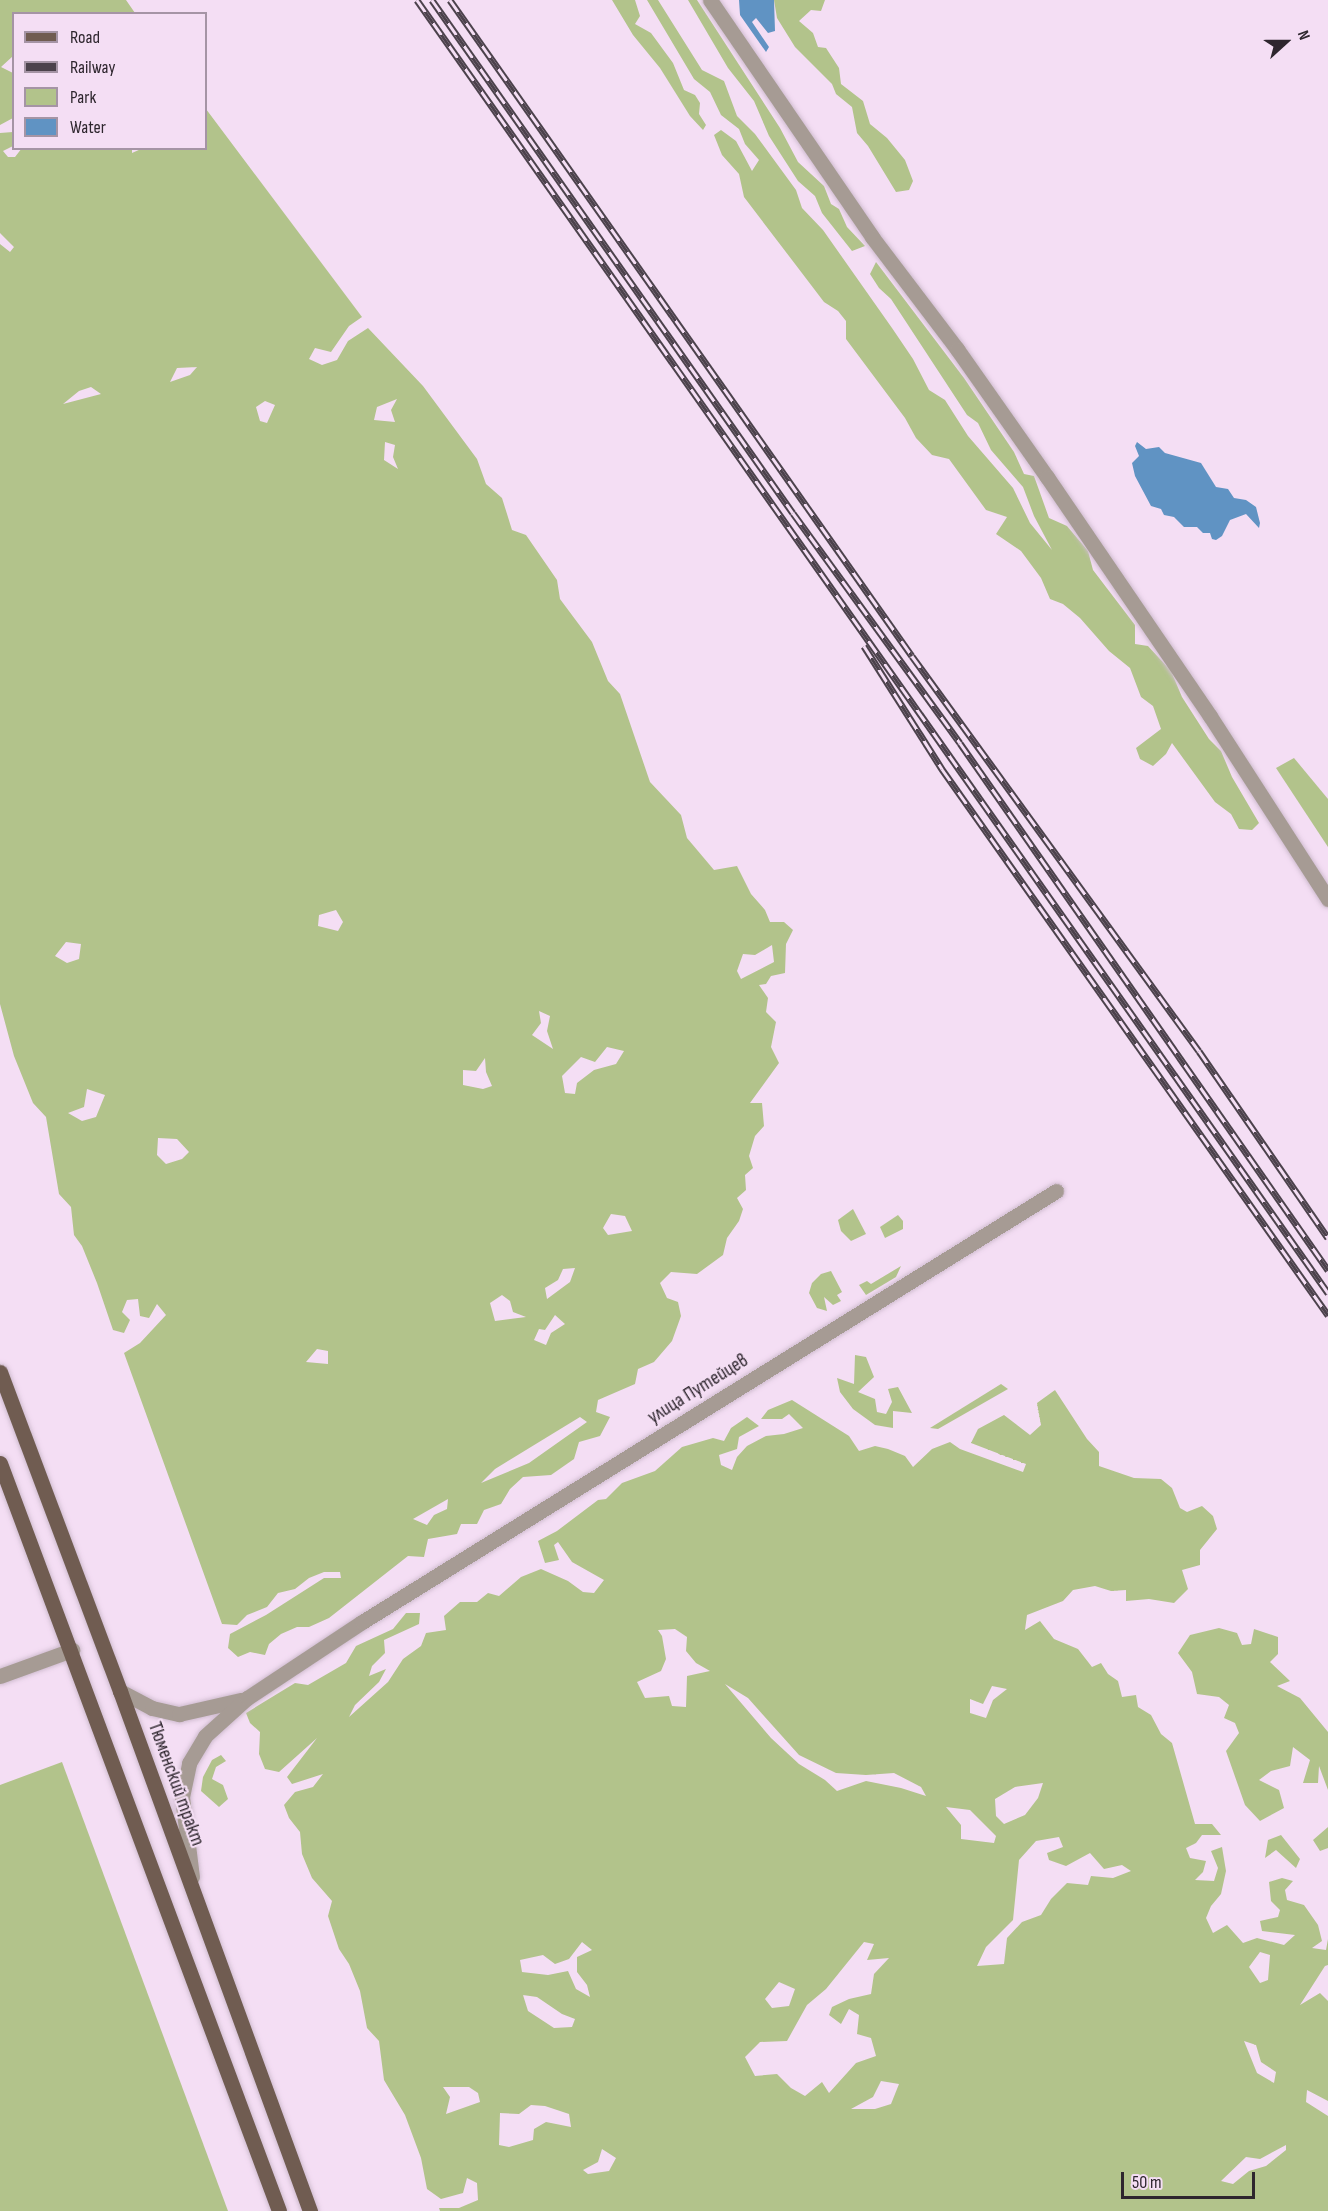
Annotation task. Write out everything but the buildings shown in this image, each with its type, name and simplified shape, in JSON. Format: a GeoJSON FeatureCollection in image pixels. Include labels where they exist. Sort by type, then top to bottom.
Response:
{"type":"FeatureCollection","features":[{"type":"Feature","properties":{"kind":"main road","name":"Тюменский тракт"},"geometry":{"type":"LineString","coordinates":[[0,1372],[120,1690],[310,2211]]}},
{"type":"Feature","properties":{"kind":"main road"},"geometry":{"type":"LineString","coordinates":[[0,1462],[72,1650],[279,2211]]}},
{"type":"Feature","properties":{"kind":"street"},"geometry":{"type":"LineString","coordinates":[[710,0],[872,237],[957,349],[1047,477],[1216,726],[1328,899]]}},
{"type":"Feature","properties":{"kind":"street","name":"улица Путейцев"},"geometry":{"type":"LineString","coordinates":[[247,1698],[362,1622],[1056,1191]]}},
{"type":"Feature","properties":{"kind":"street"},"geometry":{"type":"LineString","coordinates":[[0,1676],[72,1650]]}},
{"type":"Feature","properties":{"kind":"street"},"geometry":{"type":"LineString","coordinates":[[120,1690],[152,1708],[179,1714],[224,1706],[247,1698]]}},
{"type":"Feature","properties":{"kind":"street"},"geometry":{"type":"LineString","coordinates":[[194,1895],[182,1797],[189,1763],[205,1737],[247,1698]]}},
{"type":"Feature","properties":{"kind":"green space"},"geometry":{"type":"Polygon","coordinates":[[[0,0],[126,0],[134,12],[12,12],[12,57],[1,67],[12,72],[12,119],[0,125],[0,0]]]}},
{"type":"Feature","properties":{"kind":"green space"},"geometry":{"type":"Polygon","coordinates":[[[612,0],[635,0],[640,16],[635,24],[651,33],[673,63],[684,90],[695,95],[700,103],[699,114],[706,125],[703,130],[690,116],[660,68],[633,35],[612,0]]]}},
{"type":"Feature","properties":{"kind":"green space"},"geometry":{"type":"Polygon","coordinates":[[[647,0],[658,0],[702,70],[724,81],[737,116],[755,134],[796,190],[802,208],[823,230],[892,328],[913,359],[929,390],[945,400],[968,436],[1013,488],[1030,523],[1052,550],[1034,516],[1023,487],[991,450],[978,423],[967,415],[891,299],[879,288],[870,274],[876,262],[964,378],[1014,452],[1024,474],[1034,476],[1049,518],[1067,526],[1088,551],[1093,570],[1135,625],[1135,644],[1148,646],[1171,671],[1182,697],[1209,739],[1221,751],[1232,777],[1259,823],[1252,830],[1239,829],[1231,814],[1215,802],[1172,743],[1166,754],[1153,766],[1140,759],[1136,748],[1161,729],[1153,706],[1141,697],[1130,668],[1109,651],[1080,618],[1063,604],[1050,599],[1041,578],[1021,551],[996,534],[1007,517],[986,510],[949,459],[932,455],[916,438],[905,418],[846,339],[846,321],[838,311],[824,302],[744,197],[739,174],[722,155],[714,135],[721,130],[736,141],[752,171],[759,160],[745,144],[739,129],[721,115],[710,92],[694,79],[647,0]]]}},
{"type":"Feature","properties":{"kind":"green space"},"geometry":{"type":"Polygon","coordinates":[[[688,0],[697,0],[780,128],[798,162],[824,186],[831,204],[839,209],[847,227],[865,246],[852,251],[822,213],[815,196],[798,181],[769,136],[754,101],[728,68],[688,0]]]}},
{"type":"Feature","properties":{"kind":"green space"},"geometry":{"type":"Polygon","coordinates":[[[774,0],[825,0],[821,11],[811,10],[799,21],[813,33],[818,47],[826,48],[839,68],[841,84],[863,101],[870,124],[887,138],[905,160],[913,181],[909,190],[896,192],[868,146],[857,133],[852,107],[836,94],[832,84],[795,47],[777,18],[774,0]]]}},
{"type":"Feature","properties":{"kind":"green space"},"geometry":{"type":"Polygon","coordinates":[[[207,110],[362,317],[349,326],[331,352],[315,348],[309,359],[322,365],[337,360],[348,341],[368,328],[423,386],[477,459],[486,484],[502,498],[512,530],[526,535],[557,580],[560,599],[592,642],[608,681],[620,694],[650,782],[681,815],[687,838],[714,870],[737,866],[751,894],[765,910],[770,922],[784,922],[793,930],[786,944],[785,973],[771,976],[766,984],[759,985],[768,998],[766,1012],[776,1022],[771,1047],[779,1063],[750,1103],[762,1103],[764,1126],[755,1136],[749,1156],[753,1168],[745,1175],[746,1190],[737,1198],[743,1209],[739,1221],[727,1238],[723,1255],[697,1274],[671,1272],[660,1283],[667,1298],[678,1302],[681,1316],[672,1341],[654,1362],[638,1369],[635,1384],[598,1400],[596,1412],[610,1417],[600,1436],[579,1442],[574,1459],[551,1475],[523,1477],[510,1489],[501,1504],[484,1510],[477,1524],[461,1524],[457,1534],[428,1539],[424,1557],[408,1556],[329,1618],[309,1627],[297,1627],[281,1634],[269,1644],[265,1655],[250,1652],[238,1657],[228,1648],[230,1634],[266,1615],[324,1578],[341,1578],[340,1572],[324,1572],[309,1578],[295,1589],[278,1593],[267,1607],[247,1615],[237,1625],[222,1624],[124,1353],[140,1343],[166,1315],[157,1304],[149,1318],[140,1316],[138,1299],[127,1300],[122,1312],[130,1320],[124,1333],[113,1330],[82,1246],[74,1235],[71,1207],[59,1194],[46,1117],[33,1103],[14,1056],[0,1004],[0,244],[10,252],[14,247],[0,233],[0,133],[12,132],[12,146],[3,151],[8,157],[15,157],[20,150],[132,150],[132,153],[139,150],[207,150],[207,110]],[[197,367],[177,368],[170,382],[190,375],[197,367]],[[91,387],[79,391],[63,404],[101,394],[91,387]],[[397,399],[377,407],[374,420],[395,422],[391,410],[397,399]],[[265,401],[256,407],[260,421],[267,423],[275,405],[265,401]],[[385,442],[384,460],[398,469],[393,457],[395,445],[385,442]],[[336,910],[319,915],[318,926],[338,931],[343,922],[336,910]],[[66,942],[55,956],[67,963],[79,959],[81,944],[66,942]],[[772,945],[755,955],[743,954],[737,971],[741,979],[774,962],[772,945]],[[539,1011],[541,1023],[532,1035],[553,1049],[547,1031],[550,1016],[539,1011]],[[607,1047],[595,1062],[581,1057],[562,1076],[565,1093],[575,1094],[577,1083],[594,1070],[616,1064],[624,1051],[607,1047]],[[485,1058],[476,1071],[463,1070],[463,1085],[483,1089],[492,1086],[486,1072],[485,1058]],[[87,1089],[84,1107],[68,1113],[82,1121],[96,1117],[105,1095],[87,1089]],[[158,1138],[157,1155],[166,1164],[182,1159],[189,1152],[177,1139],[158,1138]],[[611,1214],[603,1228],[608,1235],[632,1231],[625,1216],[611,1214]],[[575,1268],[563,1269],[558,1280],[545,1288],[547,1299],[570,1282],[575,1268]],[[502,1295],[490,1303],[495,1321],[526,1317],[513,1312],[510,1301],[502,1295]],[[555,1315],[545,1330],[539,1329],[534,1340],[546,1345],[551,1333],[565,1324],[555,1315]],[[317,1349],[306,1362],[328,1364],[328,1351],[317,1349]],[[580,1417],[495,1469],[481,1483],[529,1463],[587,1422],[580,1417]],[[448,1499],[413,1519],[427,1525],[434,1515],[447,1509],[448,1499]]]}},
{"type":"Feature","properties":{"kind":"green space"},"geometry":{"type":"Polygon","coordinates":[[[1294,758],[1328,799],[1328,847],[1276,768],[1294,758]]]}},
{"type":"Feature","properties":{"kind":"green space"},"geometry":{"type":"Polygon","coordinates":[[[853,1209],[866,1234],[851,1241],[841,1231],[838,1220],[853,1209]]]}},
{"type":"Feature","properties":{"kind":"green space"},"geometry":{"type":"Polygon","coordinates":[[[898,1215],[903,1221],[903,1229],[885,1238],[880,1227],[898,1215]]]}},
{"type":"Feature","properties":{"kind":"green space"},"geometry":{"type":"Polygon","coordinates":[[[901,1266],[896,1277],[866,1295],[859,1285],[867,1281],[871,1284],[901,1266]]]}},
{"type":"Feature","properties":{"kind":"green space"},"geometry":{"type":"Polygon","coordinates":[[[831,1271],[842,1292],[837,1295],[841,1301],[833,1305],[824,1297],[827,1311],[817,1308],[809,1293],[812,1283],[821,1274],[831,1271]]]}},
{"type":"Feature","properties":{"kind":"green space"},"geometry":{"type":"Polygon","coordinates":[[[855,1355],[866,1357],[874,1377],[858,1392],[875,1399],[877,1412],[886,1414],[892,1402],[888,1389],[898,1387],[912,1413],[893,1411],[893,1428],[875,1425],[853,1409],[840,1392],[837,1378],[854,1384],[855,1355]]]}},
{"type":"Feature","properties":{"kind":"green space"},"geometry":{"type":"Polygon","coordinates":[[[1001,1384],[1008,1389],[938,1429],[930,1428],[1001,1384]]]}},
{"type":"Feature","properties":{"kind":"green space"},"geometry":{"type":"Polygon","coordinates":[[[1055,1390],[1087,1439],[1099,1452],[1099,1466],[1134,1478],[1161,1479],[1172,1488],[1180,1508],[1187,1512],[1202,1506],[1213,1516],[1217,1529],[1200,1550],[1200,1565],[1182,1570],[1188,1589],[1174,1603],[1149,1599],[1126,1601],[1126,1590],[1111,1591],[1095,1586],[1073,1590],[1063,1601],[1027,1615],[1025,1630],[1040,1621],[1054,1639],[1078,1649],[1092,1667],[1101,1663],[1108,1674],[1118,1681],[1122,1697],[1136,1695],[1138,1707],[1151,1715],[1161,1734],[1172,1743],[1195,1824],[1212,1824],[1221,1835],[1202,1835],[1196,1843],[1186,1848],[1190,1858],[1206,1861],[1203,1872],[1195,1880],[1214,1881],[1218,1868],[1211,1851],[1222,1847],[1226,1871],[1221,1894],[1211,1906],[1206,1918],[1213,1933],[1227,1925],[1243,1943],[1257,1938],[1284,1945],[1295,1935],[1262,1931],[1260,1921],[1278,1917],[1280,1910],[1271,1901],[1269,1882],[1282,1878],[1293,1881],[1285,1890],[1287,1900],[1304,1905],[1318,1925],[1322,1941],[1312,1948],[1326,1950],[1328,1939],[1328,1965],[1325,1966],[1300,2005],[1320,1993],[1328,2001],[1328,2101],[1307,2090],[1306,2102],[1328,2116],[1328,2211],[440,2211],[439,2208],[459,2208],[478,2200],[477,2183],[467,2178],[463,2193],[441,2199],[427,2189],[421,2158],[405,2115],[384,2080],[379,2041],[367,2028],[360,1991],[349,1964],[339,1949],[328,1916],[332,1901],[312,1878],[302,1854],[300,1832],[289,1818],[284,1805],[295,1792],[313,1787],[323,1774],[292,1784],[287,1777],[317,1738],[279,1772],[265,1769],[259,1754],[260,1732],[250,1723],[246,1713],[295,1683],[308,1685],[346,1663],[356,1646],[393,1629],[406,1613],[420,1613],[419,1624],[384,1640],[385,1653],[372,1666],[369,1676],[386,1669],[379,1682],[355,1705],[349,1717],[388,1682],[403,1659],[421,1646],[426,1633],[446,1630],[444,1616],[460,1602],[477,1602],[488,1593],[499,1596],[521,1577],[541,1569],[568,1581],[583,1592],[594,1593],[604,1580],[572,1562],[558,1542],[554,1545],[559,1560],[545,1563],[538,1541],[557,1531],[598,1500],[606,1499],[622,1483],[655,1471],[682,1447],[713,1438],[724,1441],[731,1428],[747,1417],[759,1426],[739,1437],[737,1449],[719,1455],[721,1465],[732,1470],[737,1457],[747,1446],[766,1436],[784,1434],[803,1428],[789,1414],[782,1419],[761,1419],[768,1410],[792,1400],[849,1436],[859,1451],[875,1446],[888,1449],[905,1456],[913,1467],[932,1449],[950,1442],[960,1449],[1023,1472],[1026,1464],[971,1443],[978,1429],[1004,1415],[1030,1435],[1041,1425],[1037,1403],[1055,1390]],[[675,1629],[658,1630],[662,1636],[666,1659],[661,1671],[637,1682],[645,1698],[669,1696],[672,1706],[686,1707],[687,1676],[710,1671],[696,1663],[686,1651],[687,1637],[675,1629]],[[725,1684],[771,1738],[799,1764],[825,1780],[837,1791],[866,1781],[926,1796],[921,1787],[894,1773],[866,1775],[836,1773],[799,1755],[748,1698],[725,1684]],[[992,1686],[983,1704],[970,1699],[970,1713],[986,1718],[993,1700],[1007,1689],[992,1686]],[[1043,1783],[1015,1787],[995,1799],[996,1816],[1004,1824],[1025,1815],[1038,1798],[1043,1783]],[[946,1807],[961,1825],[961,1839],[994,1843],[996,1836],[970,1810],[946,1807]],[[1059,1837],[1036,1841],[1019,1860],[1013,1920],[986,1947],[977,1966],[1004,1964],[1007,1938],[1022,1922],[1041,1915],[1051,1899],[1067,1883],[1088,1885],[1091,1876],[1113,1878],[1131,1871],[1122,1865],[1104,1869],[1090,1853],[1066,1866],[1049,1860],[1047,1853],[1063,1847],[1059,1837]],[[582,1942],[569,1959],[555,1964],[543,1955],[520,1960],[522,1972],[548,1975],[568,1971],[576,1989],[590,1997],[587,1985],[577,1972],[577,1957],[592,1950],[582,1942]],[[864,1942],[826,1989],[807,2005],[787,2041],[760,2042],[745,2057],[755,2076],[777,2074],[791,2088],[805,2096],[822,2082],[829,2093],[856,2063],[876,2056],[871,2038],[857,2034],[859,2015],[849,2009],[841,2024],[829,2015],[832,2007],[849,1999],[871,1994],[874,1974],[889,1958],[867,1960],[874,1944],[864,1942]],[[1260,1952],[1249,1967],[1260,1983],[1268,1980],[1270,1955],[1260,1952]],[[779,1982],[765,1999],[772,2008],[789,2006],[795,1989],[779,1982]],[[523,1995],[528,2011],[554,2028],[572,2027],[575,2019],[562,2014],[537,1997],[523,1995]],[[1244,2041],[1257,2073],[1274,2083],[1276,2072],[1261,2062],[1256,2045],[1244,2041]],[[881,2081],[873,2097],[851,2109],[875,2109],[891,2104],[899,2084],[881,2081]],[[443,2087],[450,2097],[446,2114],[480,2102],[478,2093],[469,2087],[443,2087]],[[531,2105],[519,2114],[500,2113],[499,2145],[509,2147],[533,2140],[534,2129],[546,2122],[571,2127],[569,2114],[545,2106],[531,2105]],[[1286,2145],[1260,2159],[1246,2157],[1221,2181],[1233,2184],[1249,2171],[1266,2166],[1286,2150],[1286,2145]],[[602,2149],[598,2162],[583,2170],[588,2174],[609,2171],[616,2158],[602,2149]]]}},
{"type":"Feature","properties":{"kind":"green space"},"geometry":{"type":"Polygon","coordinates":[[[1219,1628],[1237,1633],[1242,1645],[1251,1644],[1254,1629],[1278,1637],[1278,1654],[1270,1662],[1290,1681],[1277,1686],[1300,1698],[1328,1732],[1328,1790],[1319,1766],[1318,1783],[1303,1783],[1310,1760],[1293,1747],[1290,1766],[1271,1771],[1259,1780],[1279,1790],[1284,1808],[1260,1821],[1245,1805],[1226,1751],[1239,1733],[1235,1723],[1224,1718],[1229,1705],[1219,1697],[1197,1694],[1192,1672],[1178,1653],[1190,1635],[1219,1628]]]}},
{"type":"Feature","properties":{"kind":"green space"},"geometry":{"type":"Polygon","coordinates":[[[221,1755],[226,1761],[216,1767],[212,1779],[223,1785],[228,1799],[219,1807],[201,1791],[203,1777],[212,1760],[221,1755]]]}},
{"type":"Feature","properties":{"kind":"green space"},"geometry":{"type":"Polygon","coordinates":[[[62,1762],[228,2211],[0,2211],[0,1785],[62,1762]]]}},
{"type":"Feature","properties":{"kind":"green space"},"geometry":{"type":"Polygon","coordinates":[[[1328,1827],[1328,1848],[1320,1851],[1313,1840],[1328,1827]]]}},
{"type":"Feature","properties":{"kind":"green space"},"geometry":{"type":"Polygon","coordinates":[[[1281,1835],[1300,1859],[1296,1868],[1276,1850],[1265,1858],[1268,1840],[1281,1835]]]}},
{"type":"Feature","properties":{"kind":"water"},"geometry":{"type":"Polygon","coordinates":[[[739,0],[774,0],[775,31],[768,33],[756,18],[752,22],[769,47],[766,52],[740,15],[739,0]]]}},
{"type":"Feature","properties":{"kind":"water"},"geometry":{"type":"Polygon","coordinates":[[[1137,442],[1146,449],[1159,447],[1165,453],[1201,463],[1216,487],[1228,489],[1234,498],[1246,500],[1256,507],[1259,528],[1246,514],[1230,520],[1222,536],[1216,540],[1212,539],[1210,533],[1203,533],[1197,527],[1184,527],[1174,517],[1164,515],[1161,509],[1151,506],[1135,476],[1132,463],[1139,456],[1135,446],[1137,442]]]}},
{"type":"Feature","properties":{"kind":"railway"},"geometry":{"type":"LineString","coordinates":[[417,0],[1328,1293]]}},
{"type":"Feature","properties":{"kind":"railway"},"geometry":{"type":"LineString","coordinates":[[432,0],[793,513],[960,743],[1328,1270]]}},
{"type":"Feature","properties":{"kind":"railway"},"geometry":{"type":"LineString","coordinates":[[450,0],[912,656],[1199,1051],[1328,1238]]}},
{"type":"Feature","properties":{"kind":"railway"},"geometry":{"type":"LineString","coordinates":[[864,646],[942,769],[1328,1315]]}}]}
